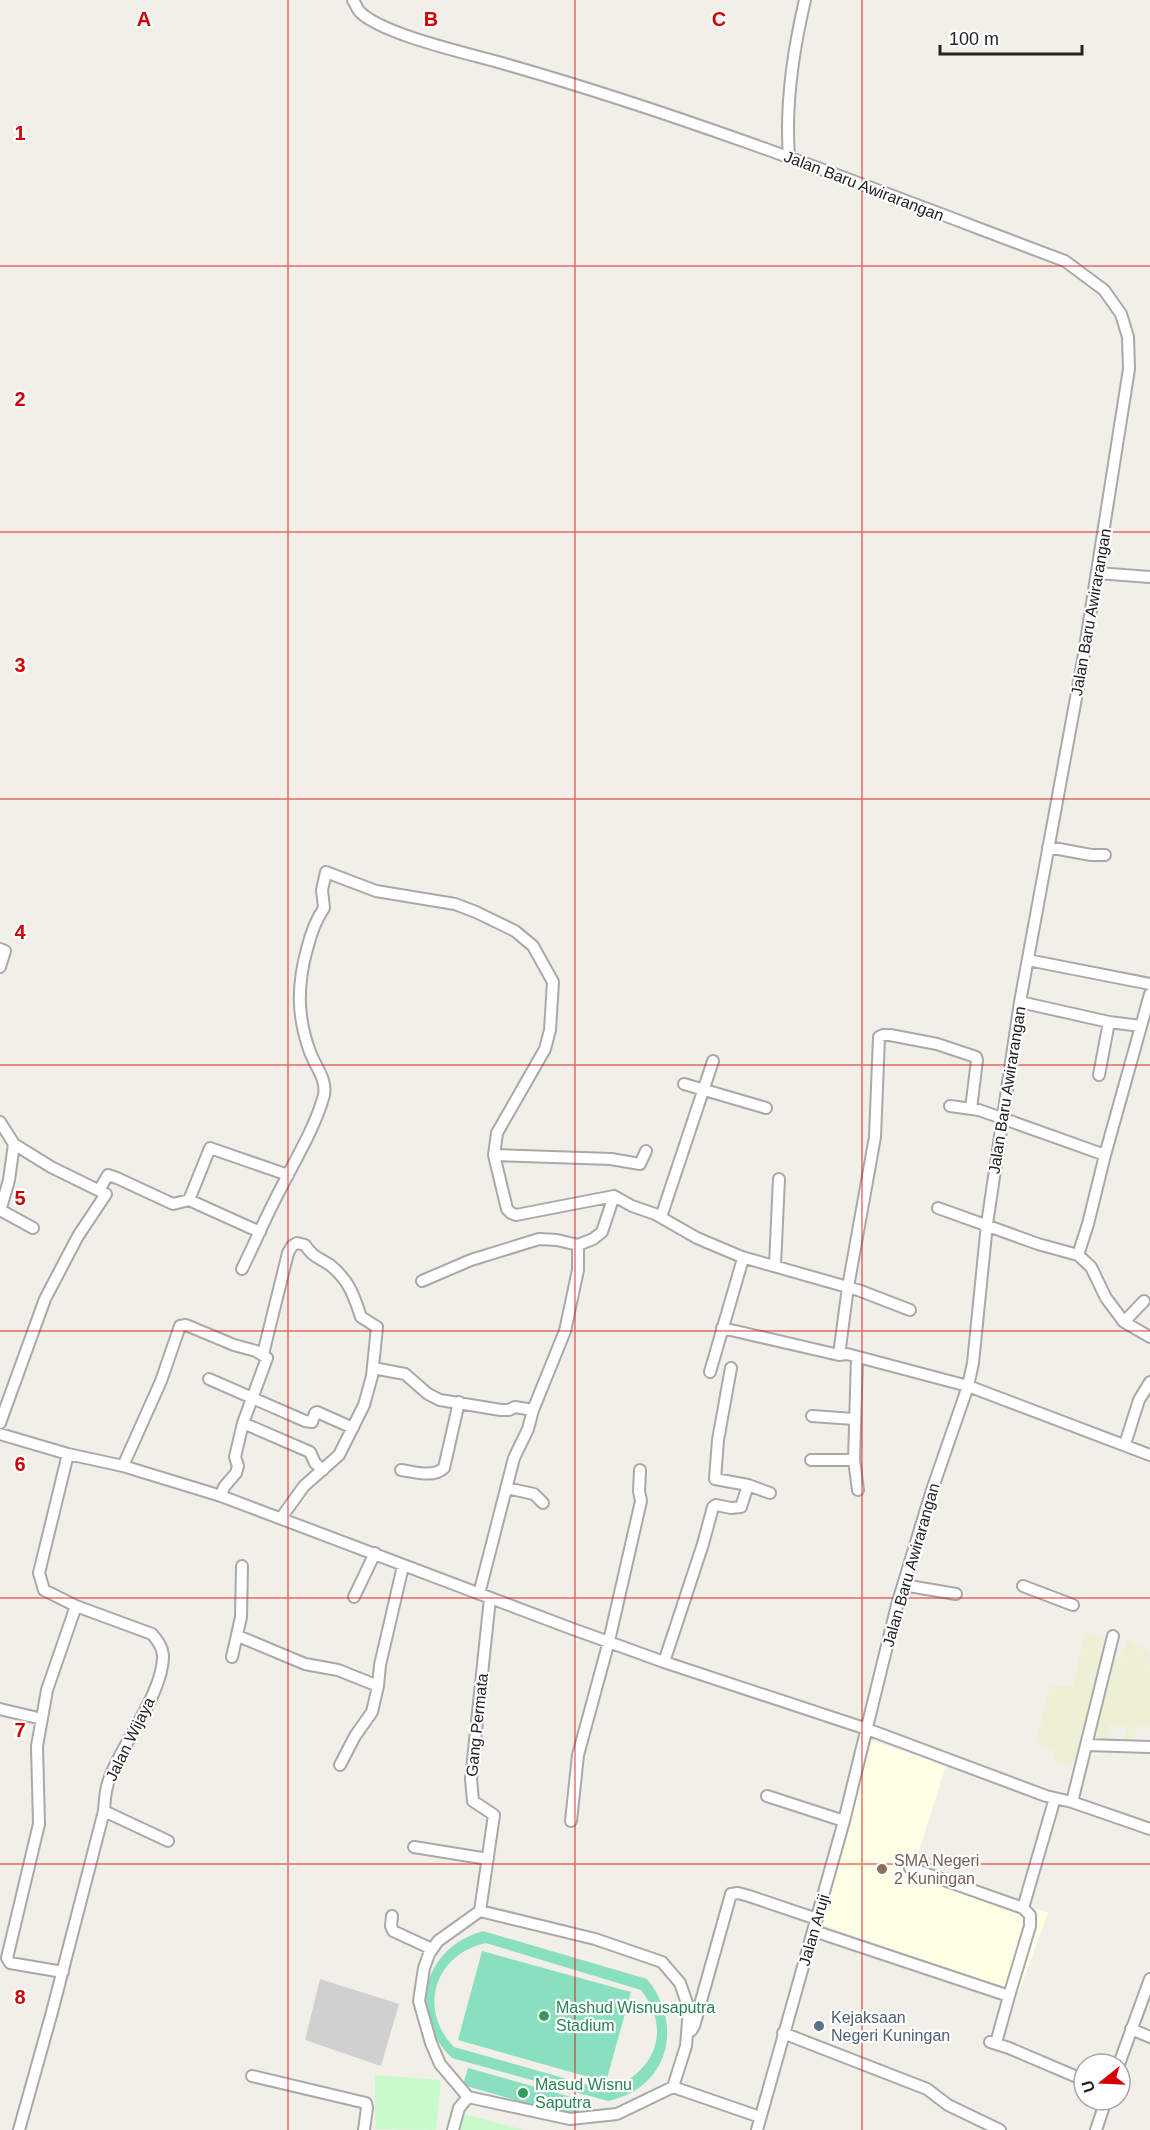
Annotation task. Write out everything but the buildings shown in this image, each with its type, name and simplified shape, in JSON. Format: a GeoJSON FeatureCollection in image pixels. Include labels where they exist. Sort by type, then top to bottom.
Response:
{"type":"FeatureCollection","features":[{"type":"Feature","properties":{"kind":"street","name":"Jalan Baru Awirarangan"},"geometry":{"type":"LineString","coordinates":[[353,0],[360,12],[386,28],[581,85],[789,157],[1065,261],[1104,290],[1122,314],[1128,336],[1129,369],[1083,660],[1020,1002],[987,1224],[973,1363],[968,1386],[931,1493],[903,1585],[867,1729]]}},
{"type":"Feature","properties":{"kind":"street"},"geometry":{"type":"LineString","coordinates":[[789,157],[787,126],[799,26],[805,0]]}},
{"type":"Feature","properties":{"kind":"street"},"geometry":{"type":"LineString","coordinates":[[1097,573],[1150,577]]}},
{"type":"Feature","properties":{"kind":"street"},"geometry":{"type":"LineString","coordinates":[[1048,847],[1091,855],[1105,855]]}},
{"type":"Feature","properties":{"kind":"street"},"geometry":{"type":"LineString","coordinates":[[242,1269],[308,1136],[324,1094],[323,1079],[310,1052],[304,1032],[299,1006],[299,991],[301,973],[315,920],[324,908],[322,890],[327,872],[376,891],[455,904],[476,912],[515,931],[533,946],[553,982],[550,1030],[545,1049],[497,1133],[494,1155],[507,1209],[511,1213],[516,1215],[612,1200],[661,1217],[697,1238],[742,1257],[775,1265],[910,1310]]}},
{"type":"Feature","properties":{"kind":"street"},"geometry":{"type":"LineString","coordinates":[[0,949],[5,951],[0,967]]}},
{"type":"Feature","properties":{"kind":"street"},"geometry":{"type":"LineString","coordinates":[[1028,960],[1150,984]]}},
{"type":"Feature","properties":{"kind":"street"},"geometry":{"type":"LineString","coordinates":[[1078,1255],[1149,998]]}},
{"type":"Feature","properties":{"kind":"street"},"geometry":{"type":"LineString","coordinates":[[1020,1002],[1109,1022],[1141,1026]]}},
{"type":"Feature","properties":{"kind":"street"},"geometry":{"type":"LineString","coordinates":[[1099,1075],[1109,1022]]}},
{"type":"Feature","properties":{"kind":"street"},"geometry":{"type":"LineString","coordinates":[[839,1355],[875,1137],[879,1037],[890,1035],[976,1057],[971,1108]]}},
{"type":"Feature","properties":{"kind":"street"},"geometry":{"type":"LineString","coordinates":[[661,1217],[713,1061]]}},
{"type":"Feature","properties":{"kind":"street"},"geometry":{"type":"LineString","coordinates":[[684,1084],[766,1108]]}},
{"type":"Feature","properties":{"kind":"street"},"geometry":{"type":"LineString","coordinates":[[950,1106],[971,1108],[1105,1155]]}},
{"type":"Feature","properties":{"kind":"street"},"geometry":{"type":"LineString","coordinates":[[0,1122],[14,1144],[51,1167],[106,1194],[78,1236],[45,1299],[0,1423]]}},
{"type":"Feature","properties":{"kind":"street"},"geometry":{"type":"LineString","coordinates":[[14,1144],[9,1180],[0,1210],[33,1228]]}},
{"type":"Feature","properties":{"kind":"street"},"geometry":{"type":"LineString","coordinates":[[189,1200],[210,1148],[288,1175]]}},
{"type":"Feature","properties":{"kind":"street"},"geometry":{"type":"LineString","coordinates":[[494,1155],[611,1158],[640,1164],[646,1151]]}},
{"type":"Feature","properties":{"kind":"street"},"geometry":{"type":"LineString","coordinates":[[99,1190],[108,1175],[173,1204],[189,1200],[260,1232]]}},
{"type":"Feature","properties":{"kind":"street"},"geometry":{"type":"LineString","coordinates":[[775,1265],[779,1179]]}},
{"type":"Feature","properties":{"kind":"street"},"geometry":{"type":"LineString","coordinates":[[422,1281],[471,1260],[539,1239],[556,1239],[578,1245],[602,1232],[612,1200]]}},
{"type":"Feature","properties":{"kind":"street"},"geometry":{"type":"LineString","coordinates":[[938,1208],[1038,1244],[1078,1255],[1091,1267],[1106,1298],[1124,1322],[1150,1337]]}},
{"type":"Feature","properties":{"kind":"street"},"geometry":{"type":"LineString","coordinates":[[263,1354],[288,1253],[297,1243],[304,1245],[312,1256],[328,1264],[340,1274],[358,1304],[361,1317],[377,1327],[373,1368],[364,1405],[353,1428],[339,1455],[303,1486],[281,1518]]}},
{"type":"Feature","properties":{"kind":"street"},"geometry":{"type":"LineString","coordinates":[[479,1594],[514,1458],[528,1429],[533,1410],[565,1331],[578,1270],[578,1245]]}},
{"type":"Feature","properties":{"kind":"street"},"geometry":{"type":"LineString","coordinates":[[711,1372],[742,1262]]}},
{"type":"Feature","properties":{"kind":"street"},"geometry":{"type":"LineString","coordinates":[[1124,1322],[1144,1301]]}},
{"type":"Feature","properties":{"kind":"street"},"geometry":{"type":"LineString","coordinates":[[123,1466],[161,1381],[180,1326],[186,1325],[263,1354],[267,1358],[243,1423],[235,1457],[238,1466],[236,1473],[224,1487],[221,1496]]}},
{"type":"Feature","properties":{"kind":"street"},"geometry":{"type":"LineString","coordinates":[[722,1328],[839,1355],[847,1354],[968,1386],[1126,1440],[1150,1455]]}},
{"type":"Feature","properties":{"kind":"street"},"geometry":{"type":"LineString","coordinates":[[857,1358],[854,1460],[858,1490]]}},
{"type":"Feature","properties":{"kind":"street"},"geometry":{"type":"LineString","coordinates":[[373,1368],[405,1374],[428,1394],[440,1400],[501,1410],[515,1407],[533,1410]]}},
{"type":"Feature","properties":{"kind":"street"},"geometry":{"type":"LineString","coordinates":[[731,1368],[718,1440],[715,1479],[748,1485],[770,1493]]}},
{"type":"Feature","properties":{"kind":"street"},"geometry":{"type":"LineString","coordinates":[[208,1379],[305,1421],[312,1422],[317,1412],[353,1428]]}},
{"type":"Feature","properties":{"kind":"street"},"geometry":{"type":"LineString","coordinates":[[1126,1440],[1139,1400],[1150,1382]]}},
{"type":"Feature","properties":{"kind":"street"},"geometry":{"type":"LineString","coordinates":[[401,1470],[431,1474],[438,1473],[444,1468],[459,1402]]}},
{"type":"Feature","properties":{"kind":"street"},"geometry":{"type":"LineString","coordinates":[[812,1416],[854,1419]]}},
{"type":"Feature","properties":{"kind":"street"},"geometry":{"type":"LineString","coordinates":[[243,1423],[310,1452],[315,1463],[322,1470]]}},
{"type":"Feature","properties":{"kind":"street"},"geometry":{"type":"LineString","coordinates":[[0,1434],[68,1454],[123,1466],[221,1496],[664,1662],[867,1729],[1055,1798],[1150,1829]]}},
{"type":"Feature","properties":{"kind":"street","name":"Jalan Wijaya"},"geometry":{"type":"LineString","coordinates":[[19,2130],[63,1972],[104,1811],[105,1790],[113,1769],[153,1691],[163,1654],[152,1634],[76,1606],[44,1590],[39,1573],[68,1454]]}},
{"type":"Feature","properties":{"kind":"street"},"geometry":{"type":"LineString","coordinates":[[811,1460],[854,1460]]}},
{"type":"Feature","properties":{"kind":"street"},"geometry":{"type":"LineString","coordinates":[[571,1821],[578,1755],[609,1641],[641,1501],[640,1470]]}},
{"type":"Feature","properties":{"kind":"street"},"geometry":{"type":"LineString","coordinates":[[664,1662],[713,1507],[716,1505],[741,1507],[748,1485]]}},
{"type":"Feature","properties":{"kind":"street"},"geometry":{"type":"LineString","coordinates":[[506,1488],[534,1494],[543,1503]]}},
{"type":"Feature","properties":{"kind":"street"},"geometry":{"type":"LineString","coordinates":[[354,1597],[375,1553]]}},
{"type":"Feature","properties":{"kind":"street"},"geometry":{"type":"LineString","coordinates":[[232,1657],[238,1636],[242,1566]]}},
{"type":"Feature","properties":{"kind":"street"},"geometry":{"type":"LineString","coordinates":[[340,1765],[355,1736],[372,1712],[380,1665],[403,1566]]}},
{"type":"Feature","properties":{"kind":"street"},"geometry":{"type":"LineString","coordinates":[[903,1585],[956,1594]]}},
{"type":"Feature","properties":{"kind":"street"},"geometry":{"type":"LineString","coordinates":[[1023,1586],[1073,1605]]}},
{"type":"Feature","properties":{"kind":"street","name":"Gang Permata"},"geometry":{"type":"LineString","coordinates":[[480,1911],[494,1815],[472,1802],[471,1779],[490,1598]]}},
{"type":"Feature","properties":{"kind":"street"},"geometry":{"type":"LineString","coordinates":[[63,1972],[10,1963],[7,1958],[39,1824],[38,1746],[47,1690],[76,1606]]}},
{"type":"Feature","properties":{"kind":"street"},"geometry":{"type":"LineString","coordinates":[[238,1636],[305,1664],[338,1670],[378,1686]]}},
{"type":"Feature","properties":{"kind":"street"},"geometry":{"type":"LineString","coordinates":[[1072,1802],[1113,1636]]}},
{"type":"Feature","properties":{"kind":"street"},"geometry":{"type":"LineString","coordinates":[[0,1709],[42,1719]]}},
{"type":"Feature","properties":{"kind":"street","name":"Jalan Aruji"},"geometry":{"type":"LineString","coordinates":[[757,2130],[814,1931],[867,1729]]}},
{"type":"Feature","properties":{"kind":"street"},"geometry":{"type":"LineString","coordinates":[[1086,1745],[1150,1747]]}},
{"type":"Feature","properties":{"kind":"street"},"geometry":{"type":"LineString","coordinates":[[767,1796],[844,1821]]}},
{"type":"Feature","properties":{"kind":"street"},"geometry":{"type":"LineString","coordinates":[[1023,1908],[1055,1798]]}},
{"type":"Feature","properties":{"kind":"street"},"geometry":{"type":"LineString","coordinates":[[104,1811],[168,1841]]}},
{"type":"Feature","properties":{"kind":"street"},"geometry":{"type":"LineString","coordinates":[[414,1847],[488,1859]]}},
{"type":"Feature","properties":{"kind":"street"},"geometry":{"type":"LineString","coordinates":[[910,1868],[1023,1908],[1030,1915],[1030,1926],[993,2042],[1072,2075]]}},
{"type":"Feature","properties":{"kind":"street"},"geometry":{"type":"LineString","coordinates":[[687,2037],[694,2026],[731,1894],[749,1896],[817,1919]]}},
{"type":"Feature","properties":{"kind":"street"},"geometry":{"type":"LineString","coordinates":[[480,1911],[595,1939],[662,1962],[680,1983],[689,2009],[686,2046],[673,2086],[617,2114],[570,2120],[468,2097],[440,2064],[431,2043],[419,2001],[424,1968],[432,1949],[438,1941],[480,1911]]}},
{"type":"Feature","properties":{"kind":"street"},"geometry":{"type":"LineString","coordinates":[[393,1916],[391,1926],[393,1931],[432,1949]]}},
{"type":"Feature","properties":{"kind":"street"},"geometry":{"type":"LineString","coordinates":[[814,1931],[1009,1996]]}},
{"type":"Feature","properties":{"kind":"street"},"geometry":{"type":"LineString","coordinates":[[1123,2052],[1150,1979]]}},
{"type":"Feature","properties":{"kind":"street"},"geometry":{"type":"LineString","coordinates":[[1131,2030],[1150,2037]]}},
{"type":"Feature","properties":{"kind":"street"},"geometry":{"type":"LineString","coordinates":[[783,2033],[927,2089],[948,2105],[1000,2130]]}},
{"type":"Feature","properties":{"kind":"street"},"geometry":{"type":"LineString","coordinates":[[252,2076],[366,2103],[364,2130]]}},
{"type":"Feature","properties":{"kind":"street"},"geometry":{"type":"LineString","coordinates":[[673,2086],[760,2117]]}},
{"type":"Feature","properties":{"kind":"street"},"geometry":{"type":"LineString","coordinates":[[453,2130],[459,2109],[468,2097]]}},
{"type":"Feature","properties":{"kind":"street"},"geometry":{"type":"LineString","coordinates":[[1096,2130],[1102,2112]]}},
{"type":"Feature","properties":{"kind":"street"},"geometry":{"type":"LineString","coordinates":[[561,2130],[564,2118]]}},
{"type":"Feature","properties":{"kind":"shaded area"},"geometry":{"type":"Polygon","coordinates":[[[1085,1633],[1103,1639],[1099,1653],[1120,1658],[1128,1640],[1150,1652],[1148,1664],[1150,1665],[1150,1727],[1137,1724],[1133,1748],[1124,1744],[1127,1727],[1112,1724],[1109,1726],[1108,1746],[1097,1745],[1098,1722],[1085,1722],[1081,1745],[1072,1766],[1054,1760],[1055,1750],[1036,1744],[1050,1686],[1073,1686],[1085,1633]]]}},
{"type":"Feature","properties":{"kind":"shaded area","name":"SMA Negeri 2 Kuningan"},"geometry":{"type":"Polygon","coordinates":[[[872,1741],[946,1765],[915,1864],[1048,1913],[1019,1992],[817,1923],[872,1741]]]}},
{"type":"Feature","properties":{"kind":"shaded area"},"geometry":{"type":"Polygon","coordinates":[[[320,1979],[399,2004],[381,2066],[305,2040],[320,1979]]]}},
{"type":"Feature","properties":{"kind":"green space"},"geometry":{"type":"Polygon","coordinates":[[[483,1931],[647,1979],[659,1997],[665,2016],[667,2035],[664,2053],[657,2069],[645,2083],[628,2094],[608,2101],[452,2058],[438,2041],[429,2022],[426,2003],[428,1985],[435,1967],[446,1952],[462,1940],[483,1931]],[[486,1943],[468,1949],[454,1959],[444,1971],[437,1985],[434,2000],[436,2016],[443,2032],[454,2047],[606,2090],[636,2074],[654,2050],[657,2036],[656,2021],[651,2006],[641,1990],[486,1943]]]}},
{"type":"Feature","properties":{"kind":"green space","name":"Mashud Wisnusaputra Stadium"},"geometry":{"type":"Polygon","coordinates":[[[482,1951],[631,1992],[606,2082],[458,2040],[482,1951]]]}},
{"type":"Feature","properties":{"kind":"green space","name":"Masud Wisnu Saputra"},"geometry":{"type":"Polygon","coordinates":[[[468,2068],[582,2100],[577,2118],[463,2085],[468,2068]]]}},
{"type":"Feature","properties":{"kind":"green space"},"geometry":{"type":"Polygon","coordinates":[[[375,2075],[441,2080],[436,2130],[375,2129],[375,2075]]]}},
{"type":"Feature","properties":{"kind":"green space"},"geometry":{"type":"Polygon","coordinates":[[[464,2114],[524,2130],[461,2130],[464,2114]]]}},
{"type":"Feature","properties":{"kind":"place","name":"SMA Negeri 2 Kuningan"},"geometry":{"type":"Point","coordinates":[882,1869]}},
{"type":"Feature","properties":{"kind":"place","name":"Mashud Wisnusaputra Stadium"},"geometry":{"type":"Point","coordinates":[544,2016]}},
{"type":"Feature","properties":{"kind":"place","name":"Kejaksaan Negeri Kuningan"},"geometry":{"type":"Point","coordinates":[819,2026]}},
{"type":"Feature","properties":{"kind":"place","name":"Masud Wisnu Saputra"},"geometry":{"type":"Point","coordinates":[523,2093]}}]}
